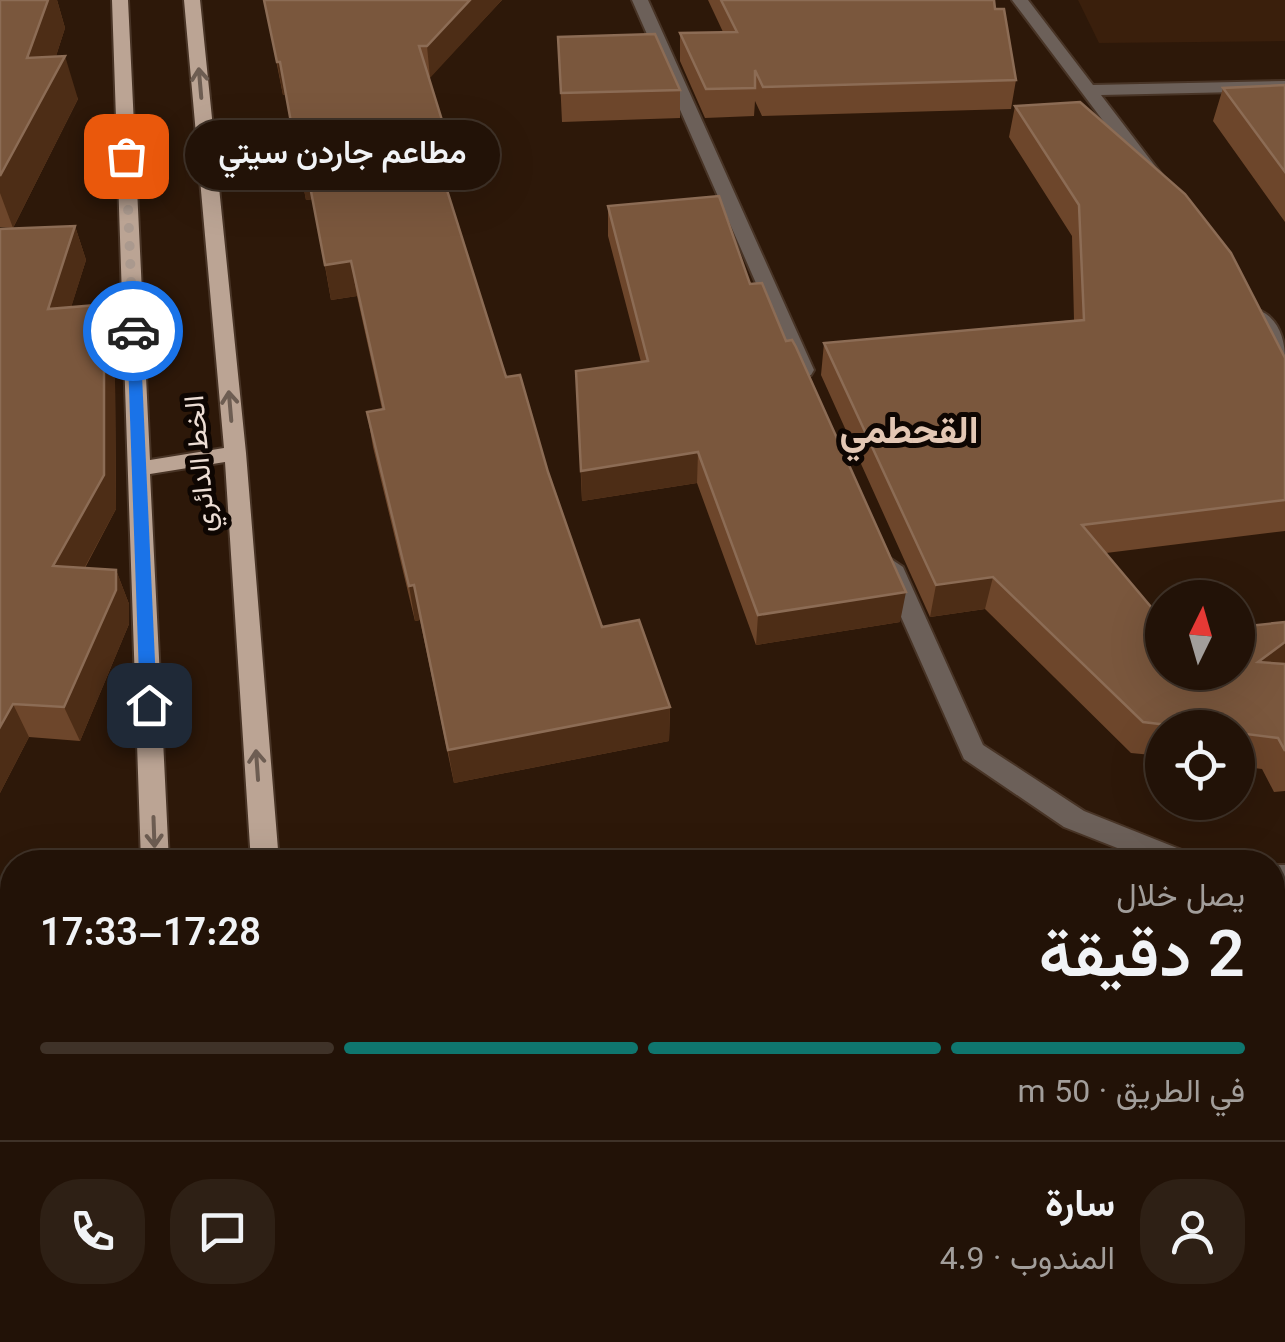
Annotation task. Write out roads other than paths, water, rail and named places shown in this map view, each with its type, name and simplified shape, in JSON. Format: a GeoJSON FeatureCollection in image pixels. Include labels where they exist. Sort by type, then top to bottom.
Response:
{"type":"FeatureCollection","features":[{"type":"Feature","properties":{"kind":"main road","name":"الخط الدائري"},"geometry":{"type":"LineString","coordinates":[[120,0],[155,850]]}},
{"type":"Feature","properties":{"kind":"main road","name":"الخط الدائري"},"geometry":{"type":"LineString","coordinates":[[192,0],[234,453],[263,850]]}},
{"type":"Feature","properties":{"kind":"main road"},"geometry":{"type":"LineString","coordinates":[[139,469],[234,453]]}},
{"type":"Feature","properties":{"kind":"street"},"geometry":{"type":"LineString","coordinates":[[640,0],[812,390]]}},
{"type":"Feature","properties":{"kind":"street"},"geometry":{"type":"LineString","coordinates":[[1020,0],[1170,198]]}},
{"type":"Feature","properties":{"kind":"street"},"geometry":{"type":"LineString","coordinates":[[1090,90],[1285,86]]}},
{"type":"Feature","properties":{"kind":"street"},"geometry":{"type":"LineString","coordinates":[[1250,306],[1285,352]]}},
{"type":"Feature","properties":{"kind":"street"},"geometry":{"type":"LineString","coordinates":[[885,553],[973,752],[1074,819],[1152,850]]}},
{"type":"Feature","properties":{"kind":"place","name":"مطاعم جاردن سيتي"},"geometry":{"type":"Point","coordinates":[126,156]}},
{"type":"Feature","properties":{"kind":"district","name":"القحطمي"},"geometry":{"type":"Point","coordinates":[909,430]}}]}
